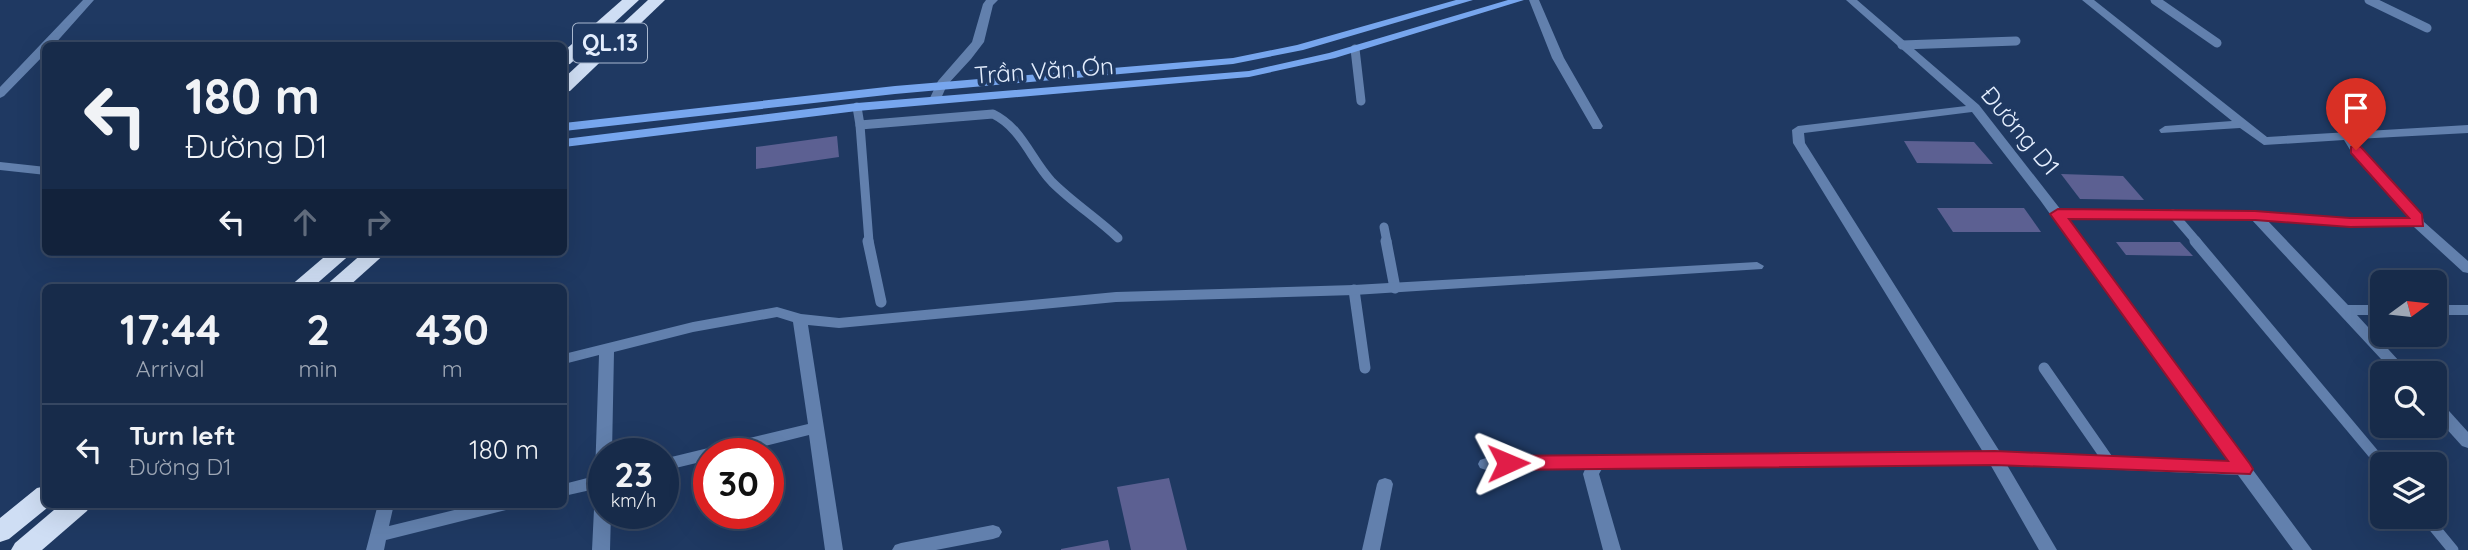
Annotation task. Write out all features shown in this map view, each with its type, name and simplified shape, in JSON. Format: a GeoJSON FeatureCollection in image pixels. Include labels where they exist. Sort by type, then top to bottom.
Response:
{"type":"FeatureCollection","features":[{"type":"Feature","properties":{"kind":"highway","name":"QL.13"},"geometry":{"type":"LineString","coordinates":[[567,57],[631,0]]}},
{"type":"Feature","properties":{"kind":"highway","name":"QL.13"},"geometry":{"type":"LineString","coordinates":[[567,84],[657,0]]}},
{"type":"Feature","properties":{"kind":"highway"},"geometry":{"type":"LineString","coordinates":[[304,284],[338,256]]}},
{"type":"Feature","properties":{"kind":"highway"},"geometry":{"type":"LineString","coordinates":[[339,284],[372,256]]}},
{"type":"Feature","properties":{"kind":"highway"},"geometry":{"type":"LineString","coordinates":[[0,532],[42,498]]}},
{"type":"Feature","properties":{"kind":"highway"},"geometry":{"type":"LineString","coordinates":[[24,550],[73,508]]}},
{"type":"Feature","properties":{"kind":"street"},"geometry":{"type":"LineString","coordinates":[[50,42],[89,0]]}},
{"type":"Feature","properties":{"kind":"street"},"geometry":{"type":"LineString","coordinates":[[935,100],[938,87],[960,67],[979,41],[988,4],[993,0]]}},
{"type":"Feature","properties":{"kind":"street","name":"Trần Văn Ơn"},"geometry":{"type":"LineString","coordinates":[[567,127],[771,102],[1233,61],[1299,48],[1468,0]]}},
{"type":"Feature","properties":{"kind":"street","name":"Trần Văn Ơn"},"geometry":{"type":"LineString","coordinates":[[567,143],[857,107],[1217,79],[1306,63],[1519,0]]}},
{"type":"Feature","properties":{"kind":"street"},"geometry":{"type":"LineString","coordinates":[[1534,0],[1558,58],[1597,126]]}},
{"type":"Feature","properties":{"kind":"street","name":"Đường D1"},"geometry":{"type":"LineString","coordinates":[[1851,0],[1975,108],[2058,214],[2303,550]]}},
{"type":"Feature","properties":{"kind":"street"},"geometry":{"type":"LineString","coordinates":[[2087,0],[2264,141],[2468,129]]}},
{"type":"Feature","properties":{"kind":"street"},"geometry":{"type":"LineString","coordinates":[[0,94],[42,50]]}},
{"type":"Feature","properties":{"kind":"street"},"geometry":{"type":"LineString","coordinates":[[1975,108],[1931,117],[1836,122],[1797,130],[1799,143],[1995,458],[2048,550]]}},
{"type":"Feature","properties":{"kind":"street"},"geometry":{"type":"LineString","coordinates":[[2165,130],[2243,124]]}},
{"type":"Feature","properties":{"kind":"street"},"geometry":{"type":"LineString","coordinates":[[2348,135],[2356,150],[2417,217],[2417,223]]}},
{"type":"Feature","properties":{"kind":"street"},"geometry":{"type":"LineString","coordinates":[[0,166],[42,171]]}},
{"type":"Feature","properties":{"kind":"street"},"geometry":{"type":"LineString","coordinates":[[2058,214],[2255,215],[2350,222],[2417,223],[2468,270]]}},
{"type":"Feature","properties":{"kind":"street"},"geometry":{"type":"LineString","coordinates":[[2255,215],[2392,361]]}},
{"type":"Feature","properties":{"kind":"street"},"geometry":{"type":"LineString","coordinates":[[567,358],[743,317],[777,312],[800,319],[839,323],[1116,297],[1354,290],[1757,266]]}},
{"type":"Feature","properties":{"kind":"street"},"geometry":{"type":"LineString","coordinates":[[2343,310],[2370,310]]}},
{"type":"Feature","properties":{"kind":"street"},"geometry":{"type":"LineString","coordinates":[[2447,310],[2468,310]]}},
{"type":"Feature","properties":{"kind":"street"},"geometry":{"type":"LineString","coordinates":[[800,319],[834,550]]}},
{"type":"Feature","properties":{"kind":"street"},"geometry":{"type":"LineString","coordinates":[[604,438],[607,350]]}},
{"type":"Feature","properties":{"kind":"street"},"geometry":{"type":"LineString","coordinates":[[2447,419],[2468,441]]}},
{"type":"Feature","properties":{"kind":"street"},"geometry":{"type":"LineString","coordinates":[[776,438],[816,428]]}},
{"type":"Feature","properties":{"kind":"street"},"geometry":{"type":"LineString","coordinates":[[1486,464],[1594,468],[1995,458],[2244,469]]}},
{"type":"Feature","properties":{"kind":"street"},"geometry":{"type":"LineString","coordinates":[[1594,468],[1612,550]]}},
{"type":"Feature","properties":{"kind":"street"},"geometry":{"type":"LineString","coordinates":[[567,489],[588,484]]}},
{"type":"Feature","properties":{"kind":"street"},"geometry":{"type":"LineString","coordinates":[[1371,550],[1385,484]]}},
{"type":"Feature","properties":{"kind":"street"},"geometry":{"type":"LineString","coordinates":[[385,508],[377,543],[493,508]]}},
{"type":"Feature","properties":{"kind":"street"},"geometry":{"type":"LineString","coordinates":[[601,550],[602,529]]}},
{"type":"Feature","properties":{"kind":"street"},"geometry":{"type":"LineString","coordinates":[[901,550],[993,532]]}},
{"type":"Feature","properties":{"kind":"lane"},"geometry":{"type":"LineString","coordinates":[[2155,0],[2217,43]]}},
{"type":"Feature","properties":{"kind":"lane"},"geometry":{"type":"LineString","coordinates":[[2369,0],[2427,28]]}},
{"type":"Feature","properties":{"kind":"lane"},"geometry":{"type":"LineString","coordinates":[[1902,45],[2016,41]]}},
{"type":"Feature","properties":{"kind":"lane"},"geometry":{"type":"LineString","coordinates":[[1355,49],[1361,101]]}},
{"type":"Feature","properties":{"kind":"lane"},"geometry":{"type":"LineString","coordinates":[[857,107],[867,235],[881,302]]}},
{"type":"Feature","properties":{"kind":"lane"},"geometry":{"type":"LineString","coordinates":[[860,125],[993,114],[1006,120],[1016,131],[1049,179],[1076,206],[1100,221],[1118,237]]}},
{"type":"Feature","properties":{"kind":"lane"},"geometry":{"type":"LineString","coordinates":[[2173,214],[2372,452]]}},
{"type":"Feature","properties":{"kind":"lane"},"geometry":{"type":"LineString","coordinates":[[1384,227],[1395,288]]}},
{"type":"Feature","properties":{"kind":"lane"},"geometry":{"type":"LineString","coordinates":[[1354,290],[1364,368]]}},
{"type":"Feature","properties":{"kind":"lane"},"geometry":{"type":"LineString","coordinates":[[2044,368],[2110,463]]}},
{"type":"Feature","properties":{"kind":"lane"},"geometry":{"type":"LineString","coordinates":[[2436,529],[2453,550]]}},
{"type":"Feature","properties":{"kind":"building"},"geometry":{"type":"Polygon","coordinates":[[[837,136],[839,157],[756,169],[756,147],[837,136]]]}},
{"type":"Feature","properties":{"kind":"building"},"geometry":{"type":"Polygon","coordinates":[[[1904,141],[1974,142],[1993,164],[1917,163],[1904,141]]]}},
{"type":"Feature","properties":{"kind":"building"},"geometry":{"type":"Polygon","coordinates":[[[2061,174],[2123,176],[2144,200],[2080,199],[2061,174]]]}},
{"type":"Feature","properties":{"kind":"building"},"geometry":{"type":"Polygon","coordinates":[[[1937,208],[2024,208],[2041,232],[1953,232],[1937,208]]]}},
{"type":"Feature","properties":{"kind":"building"},"geometry":{"type":"Polygon","coordinates":[[[2116,242],[2180,242],[2193,256],[2126,255],[2116,242]]]}},
{"type":"Feature","properties":{"kind":"building"},"geometry":{"type":"Polygon","coordinates":[[[1169,478],[1187,550],[1131,550],[1117,487],[1169,478]]]}},
{"type":"Feature","properties":{"kind":"building"},"geometry":{"type":"Polygon","coordinates":[[[1108,540],[1110,550],[1061,550],[1061,549],[1108,540]]]}},
{"type":"Feature","properties":{"kind":"route"},"geometry":{"type":"LineString","coordinates":[[1508,463],[1995,458],[2244,469],[2140,330],[2058,214],[2255,215],[2350,222],[2417,223],[2417,217],[2356,150]]}}]}
